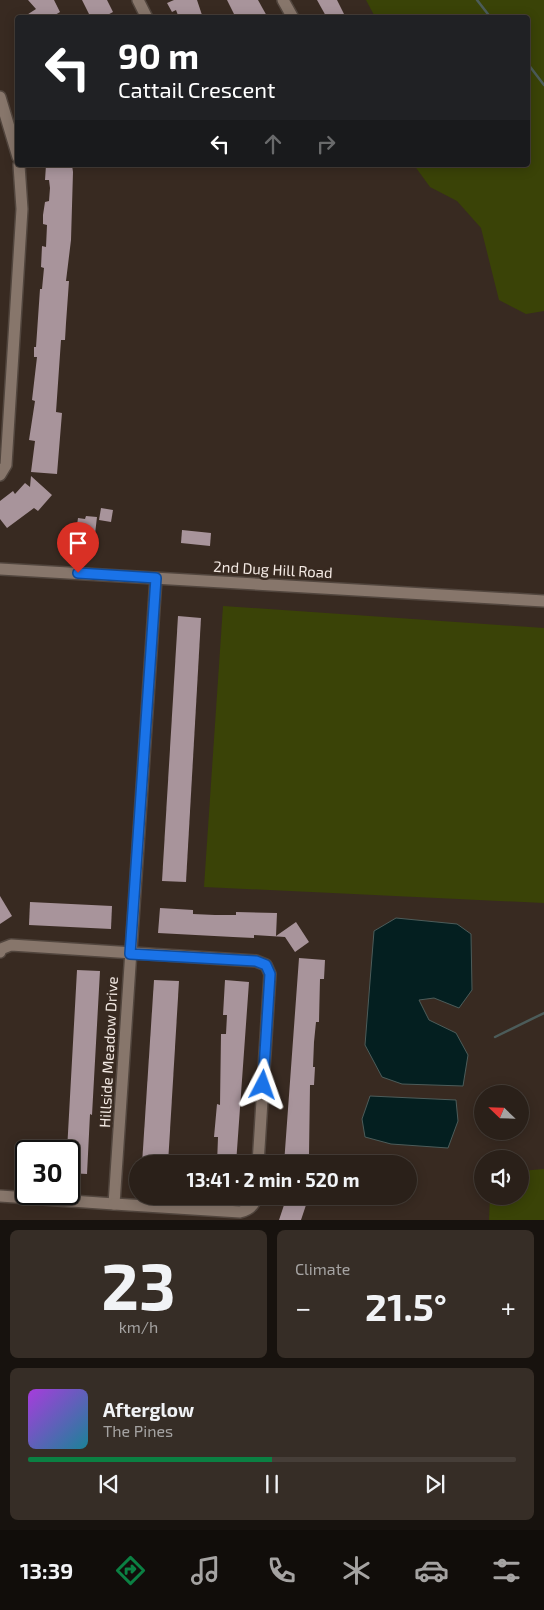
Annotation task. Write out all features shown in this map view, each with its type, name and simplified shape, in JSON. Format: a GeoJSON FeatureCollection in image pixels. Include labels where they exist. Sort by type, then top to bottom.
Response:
{"type":"FeatureCollection","features":[{"type":"Feature","properties":{"kind":"street"},"geometry":{"type":"LineString","coordinates":[[138,0],[146,15]]}},
{"type":"Feature","properties":{"kind":"street"},"geometry":{"type":"LineString","coordinates":[[283,0],[291,15]]}},
{"type":"Feature","properties":{"kind":"street"},"geometry":{"type":"LineString","coordinates":[[0,97],[15,150]]}},
{"type":"Feature","properties":{"kind":"street"},"geometry":{"type":"LineString","coordinates":[[0,475],[6,465],[22,209],[19,167]]}},
{"type":"Feature","properties":{"kind":"street","name":"2nd Dug Hill Road"},"geometry":{"type":"LineString","coordinates":[[0,569],[544,601]]}},
{"type":"Feature","properties":{"kind":"street","name":"Hillside Meadow Drive"},"geometry":{"type":"LineString","coordinates":[[114,1204],[156,578]]}},
{"type":"Feature","properties":{"kind":"street"},"geometry":{"type":"LineString","coordinates":[[0,952],[1,949],[11,945],[256,961],[266,965],[270,974],[259,1155]]}},
{"type":"Feature","properties":{"kind":"street"},"geometry":{"type":"LineString","coordinates":[[0,1196],[129,1205]]}},
{"type":"Feature","properties":{"kind":"street"},"geometry":{"type":"LineString","coordinates":[[130,1205],[240,1212],[249,1209],[252,1205]]}},
{"type":"Feature","properties":{"kind":"green space"},"geometry":{"type":"Polygon","coordinates":[[[366,0],[544,0],[544,311],[526,314],[499,300],[481,228],[457,201],[430,187],[415,167],[530,167],[530,15],[374,15],[366,0]]]}},
{"type":"Feature","properties":{"kind":"green space"},"geometry":{"type":"Polygon","coordinates":[[[223,606],[544,628],[544,903],[204,887],[223,606]]]}},
{"type":"Feature","properties":{"kind":"green space"},"geometry":{"type":"Polygon","coordinates":[[[544,1169],[544,1220],[489,1220],[490,1205],[529,1205],[529,1170],[544,1169]]]}},
{"type":"Feature","properties":{"kind":"water"},"geometry":{"type":"Polygon","coordinates":[[[396,918],[457,924],[471,934],[472,990],[459,1008],[434,998],[419,1000],[429,1020],[456,1033],[468,1055],[463,1086],[402,1084],[382,1077],[365,1045],[374,931],[396,918]]]}},
{"type":"Feature","properties":{"kind":"water"},"geometry":{"type":"Polygon","coordinates":[[[370,1096],[456,1100],[458,1121],[448,1148],[391,1144],[365,1137],[362,1119],[370,1096]]]}},
{"type":"Feature","properties":{"kind":"building"},"geometry":{"type":"Polygon","coordinates":[[[28,0],[54,0],[60,12],[55,15],[27,15],[36,9],[28,0]]]}},
{"type":"Feature","properties":{"kind":"building"},"geometry":{"type":"Polygon","coordinates":[[[82,0],[107,0],[113,12],[108,15],[90,15],[82,0]]]}},
{"type":"Feature","properties":{"kind":"building"},"geometry":{"type":"Polygon","coordinates":[[[174,0],[197,0],[202,15],[178,15],[176,10],[172,12],[167,3],[174,0]]]}},
{"type":"Feature","properties":{"kind":"building"},"geometry":{"type":"Polygon","coordinates":[[[227,0],[258,0],[266,15],[234,15],[227,0]]]}},
{"type":"Feature","properties":{"kind":"building"},"geometry":{"type":"Polygon","coordinates":[[[317,0],[337,0],[344,15],[325,15],[317,0]]]}},
{"type":"Feature","properties":{"kind":"building"},"geometry":{"type":"Polygon","coordinates":[[[46,167],[72,167],[71,240],[66,281],[69,281],[65,340],[61,340],[56,412],[62,413],[57,474],[31,472],[35,441],[29,440],[35,401],[32,400],[37,357],[34,357],[34,347],[36,347],[40,289],[42,289],[44,268],[41,267],[42,246],[46,247],[47,225],[43,224],[43,215],[45,202],[49,201],[50,188],[49,180],[45,180],[46,167]]]}},
{"type":"Feature","properties":{"kind":"building"},"geometry":{"type":"Polygon","coordinates":[[[31,476],[52,495],[38,511],[34,508],[7,528],[0,519],[0,501],[13,491],[15,494],[25,483],[30,487],[31,476]]]}},
{"type":"Feature","properties":{"kind":"building"},"geometry":{"type":"Polygon","coordinates":[[[101,508],[113,510],[111,522],[99,520],[101,508]]]}},
{"type":"Feature","properties":{"kind":"building"},"geometry":{"type":"Polygon","coordinates":[[[86,516],[97,517],[95,534],[76,532],[78,518],[85,519],[86,516]]]}},
{"type":"Feature","properties":{"kind":"building"},"geometry":{"type":"Polygon","coordinates":[[[182,530],[211,533],[210,546],[181,543],[182,530]]]}},
{"type":"Feature","properties":{"kind":"building"},"geometry":{"type":"Polygon","coordinates":[[[178,616],[201,618],[186,882],[162,881],[178,616]]]}},
{"type":"Feature","properties":{"kind":"building"},"geometry":{"type":"Polygon","coordinates":[[[0,896],[12,916],[0,924],[0,896]]]}},
{"type":"Feature","properties":{"kind":"building"},"geometry":{"type":"Polygon","coordinates":[[[30,902],[112,906],[111,929],[29,925],[30,902]]]}},
{"type":"Feature","properties":{"kind":"building"},"geometry":{"type":"Polygon","coordinates":[[[160,908],[193,910],[193,914],[215,915],[236,915],[236,912],[277,913],[276,936],[296,922],[309,942],[295,952],[285,937],[254,935],[254,938],[158,933],[160,908]]]}},
{"type":"Feature","properties":{"kind":"building"},"geometry":{"type":"Polygon","coordinates":[[[299,958],[325,960],[324,979],[320,979],[319,1022],[316,1022],[314,1042],[314,1085],[310,1085],[309,1155],[285,1155],[299,958]]]}},
{"type":"Feature","properties":{"kind":"building"},"geometry":{"type":"Polygon","coordinates":[[[77,970],[100,971],[87,1174],[80,1174],[80,1140],[68,1140],[77,970]]]}},
{"type":"Feature","properties":{"kind":"building"},"geometry":{"type":"Polygon","coordinates":[[[154,980],[179,981],[169,1155],[143,1155],[154,980]]]}},
{"type":"Feature","properties":{"kind":"building"},"geometry":{"type":"Polygon","coordinates":[[[225,980],[249,982],[237,1155],[217,1155],[218,1137],[214,1137],[217,1104],[220,1105],[221,1034],[226,1034],[227,1015],[223,1015],[225,980]]]}},
{"type":"Feature","properties":{"kind":"building"},"geometry":{"type":"Polygon","coordinates":[[[284,1205],[306,1205],[301,1220],[279,1220],[284,1205]]]}},
{"type":"Feature","properties":{"kind":"waterway"},"geometry":{"type":"LineString","coordinates":[[477,0],[489,15]]}},
{"type":"Feature","properties":{"kind":"waterway"},"geometry":{"type":"LineString","coordinates":[[530,67],[544,85]]}},
{"type":"Feature","properties":{"kind":"waterway"},"geometry":{"type":"LineString","coordinates":[[495,1037],[544,1013]]}},
{"type":"Feature","properties":{"kind":"route"},"geometry":{"type":"LineString","coordinates":[[78,573],[156,578],[130,954],[256,961],[266,965],[270,974],[263,1085]]}}]}
